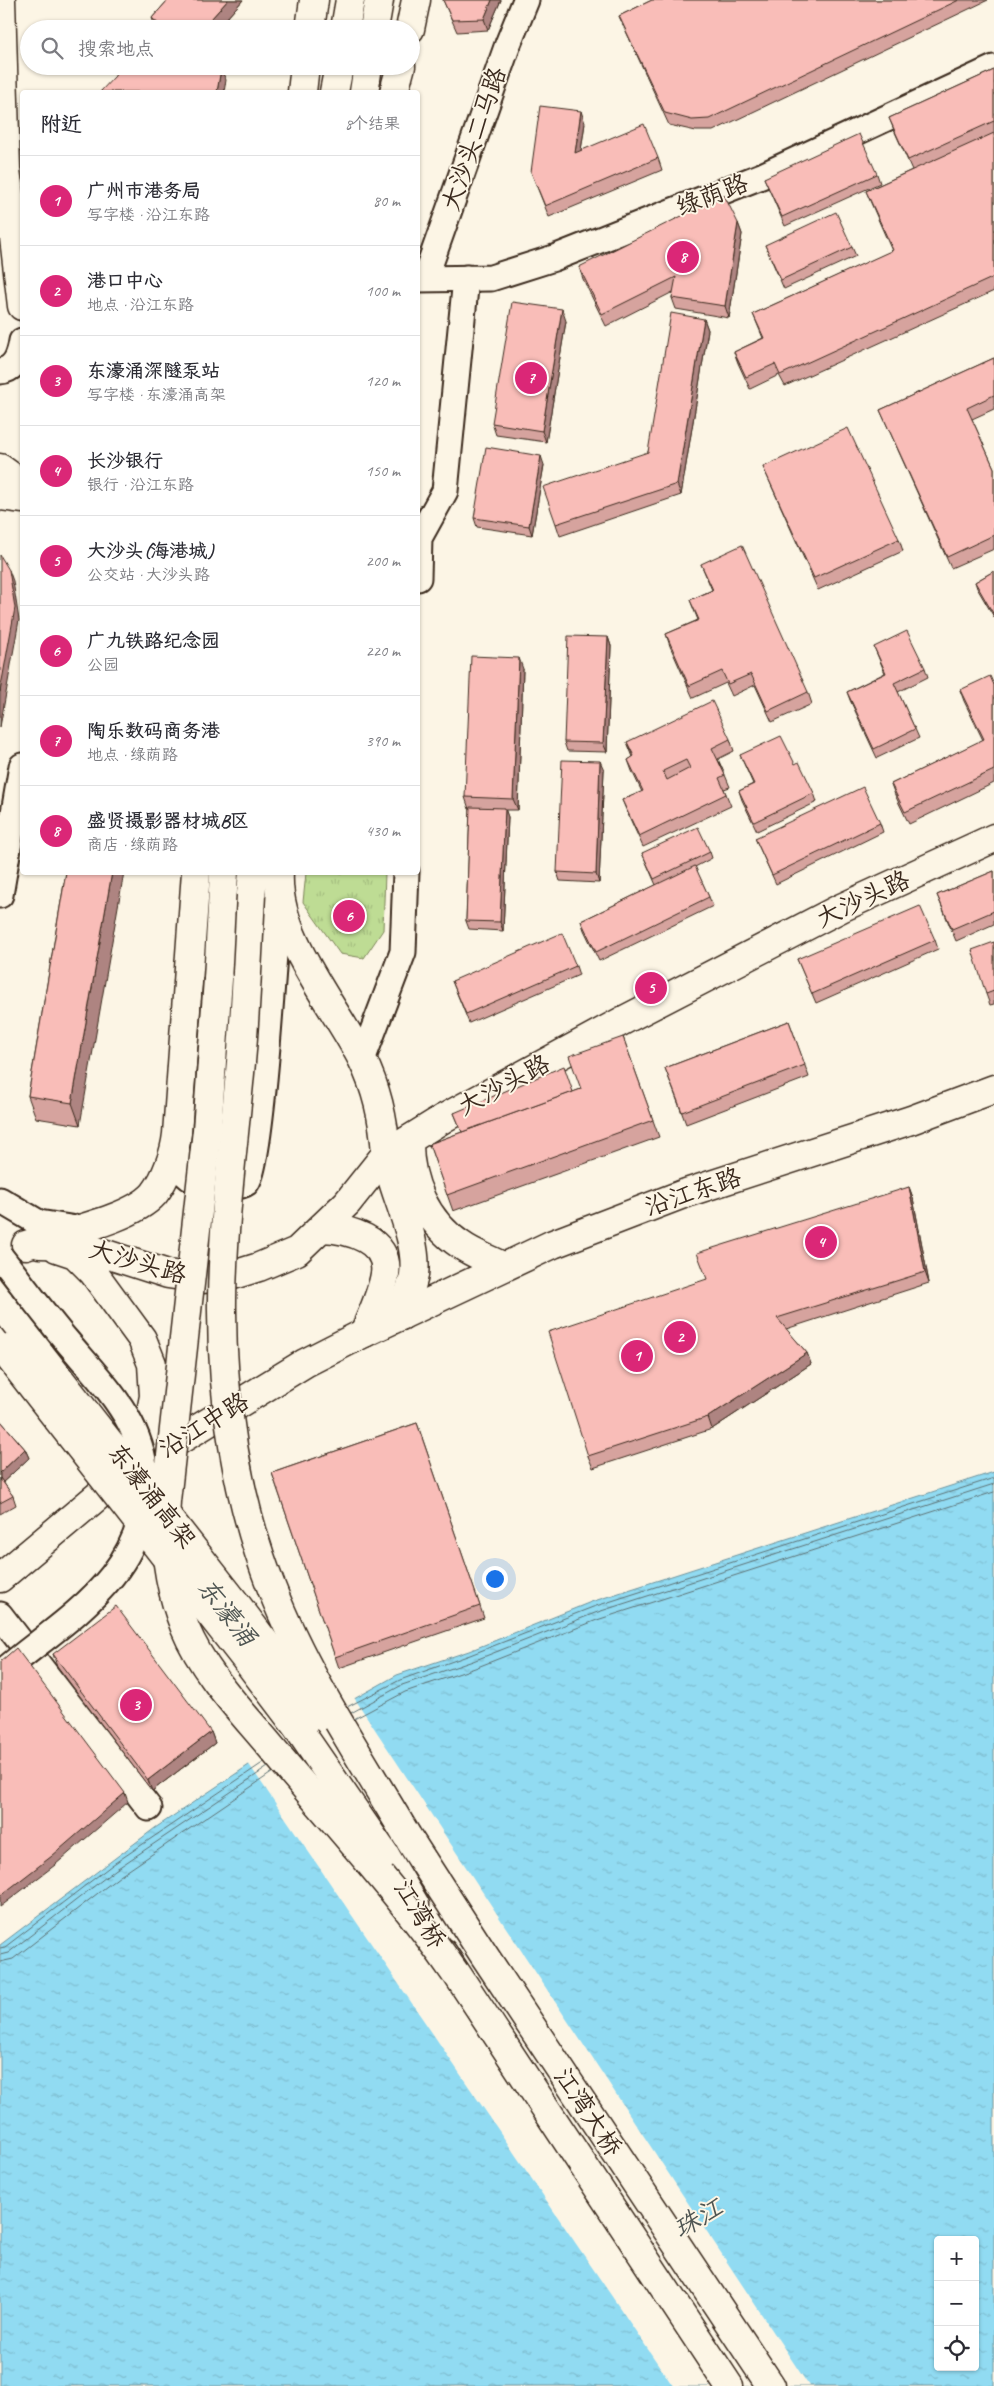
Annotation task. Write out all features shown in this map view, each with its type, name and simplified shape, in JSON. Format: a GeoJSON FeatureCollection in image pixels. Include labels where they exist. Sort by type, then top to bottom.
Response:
{"type":"FeatureCollection","features":[{"type":"Feature","properties":{"kind":"main road"},"geometry":{"type":"LineString","coordinates":[[1,0],[6,169],[20,289]]}},
{"type":"Feature","properties":{"kind":"main road"},"geometry":{"type":"LineString","coordinates":[[311,20],[314,0]]}},
{"type":"Feature","properties":{"kind":"main road"},"geometry":{"type":"LineString","coordinates":[[347,20],[350,0]]}},
{"type":"Feature","properties":{"kind":"main road"},"geometry":{"type":"LineString","coordinates":[[376,20],[379,0]]}},
{"type":"Feature","properties":{"kind":"main road"},"geometry":{"type":"LineString","coordinates":[[412,20],[416,0]]}},
{"type":"Feature","properties":{"kind":"main road"},"geometry":{"type":"LineString","coordinates":[[302,90],[304,75]]}},
{"type":"Feature","properties":{"kind":"main road"},"geometry":{"type":"LineString","coordinates":[[334,90],[337,75]]}},
{"type":"Feature","properties":{"kind":"main road"},"geometry":{"type":"LineString","coordinates":[[364,90],[367,75]]}},
{"type":"Feature","properties":{"kind":"main road"},"geometry":{"type":"LineString","coordinates":[[395,90],[399,75]]}},
{"type":"Feature","properties":{"kind":"main road"},"geometry":{"type":"LineString","coordinates":[[0,460],[20,459]]}},
{"type":"Feature","properties":{"kind":"main road"},"geometry":{"type":"LineString","coordinates":[[0,468],[20,483]]}},
{"type":"Feature","properties":{"kind":"main road"},"geometry":{"type":"LineString","coordinates":[[0,496],[20,499]]}},
{"type":"Feature","properties":{"kind":"main road","name":"大沙头路"},"geometry":{"type":"LineString","coordinates":[[26,1245],[58,1243],[78,1245],[168,1274],[202,1279],[230,1276],[259,1267],[297,1251],[347,1203],[386,1154],[444,1118],[609,1029],[832,913],[994,838]]}},
{"type":"Feature","properties":{"kind":"main road"},"geometry":{"type":"LineString","coordinates":[[0,1255],[26,1245],[112,1219],[136,1208],[154,1194],[165,1174],[176,1145],[196,875]]}},
{"type":"Feature","properties":{"kind":"main road"},"geometry":{"type":"LineString","coordinates":[[224,875],[208,1130],[164,1526],[166,1566],[185,1628],[208,1668],[358,1851],[408,1907],[455,1973]]}},
{"type":"Feature","properties":{"kind":"main road"},"geometry":{"type":"LineString","coordinates":[[279,880],[288,925],[306,962],[362,1060],[383,1120],[390,1175],[414,1254],[414,1276],[401,1316]]}},
{"type":"Feature","properties":{"kind":"main road"},"geometry":{"type":"LineString","coordinates":[[252,884],[241,1060],[227,1204],[222,1289],[224,1381],[230,1426],[248,1512],[280,1609],[312,1673],[408,1836]]}},
{"type":"Feature","properties":{"kind":"main road","name":"沿江东路"},"geometry":{"type":"LineString","coordinates":[[401,1316],[502,1266],[553,1244],[686,1193],[911,1120],[994,1089]]}},
{"type":"Feature","properties":{"kind":"main road"},"geometry":{"type":"LineString","coordinates":[[409,1140],[409,1160],[415,1185],[430,1214],[444,1232],[462,1246],[502,1266]]}},
{"type":"Feature","properties":{"kind":"main road"},"geometry":{"type":"LineString","coordinates":[[322,1228],[340,1228],[358,1234],[374,1244],[383,1258],[385,1272],[364,1333]]}},
{"type":"Feature","properties":{"kind":"main road"},"geometry":{"type":"LineString","coordinates":[[26,1245],[59,1248],[76,1254],[93,1272],[142,1339],[152,1364],[154,1396],[148,1428],[124,1474]]}},
{"type":"Feature","properties":{"kind":"main road","name":"东濠涌高架"},"geometry":{"type":"LineString","coordinates":[[0,1303],[237,1605],[408,1836]]}},
{"type":"Feature","properties":{"kind":"main road","name":"沿江中路"},"geometry":{"type":"LineString","coordinates":[[0,1578],[124,1474],[305,1363],[401,1316]]}},
{"type":"Feature","properties":{"kind":"main road","name":"江湾桥"},"geometry":{"type":"LineString","coordinates":[[1,1347],[302,1734],[384,1855],[455,1973]]}},
{"type":"Feature","properties":{"kind":"main road","name":"江湾大桥"},"geometry":{"type":"LineString","coordinates":[[408,1836],[484,1956],[772,2386]]}},
{"type":"Feature","properties":{"kind":"main road","name":"江湾大桥"},"geometry":{"type":"LineString","coordinates":[[455,1973],[729,2386]]}},
{"type":"Feature","properties":{"kind":"street","name":"大沙头二马路"},"geometry":{"type":"LineString","coordinates":[[421,279],[526,0]]}},
{"type":"Feature","properties":{"kind":"street","name":"绿荫路"},"geometry":{"type":"LineString","coordinates":[[421,279],[490,278],[583,247],[764,175],[994,68]]}},
{"type":"Feature","properties":{"kind":"street"},"geometry":{"type":"LineString","coordinates":[[420,536],[445,492],[466,278]]}},
{"type":"Feature","properties":{"kind":"street"},"geometry":{"type":"LineString","coordinates":[[0,371],[4,371],[14,364],[20,352]]}},
{"type":"Feature","properties":{"kind":"street"},"geometry":{"type":"LineString","coordinates":[[0,894],[20,778]]}},
{"type":"Feature","properties":{"kind":"street"},"geometry":{"type":"LineString","coordinates":[[362,1060],[403,952],[406,875]]}},
{"type":"Feature","properties":{"kind":"street"},"geometry":{"type":"LineString","coordinates":[[176,1145],[178,1163],[184,1173],[193,1180],[209,1184],[237,1186],[245,1183],[251,1175],[268,1028],[279,880]]}},
{"type":"Feature","properties":{"kind":"street"},"geometry":{"type":"LineString","coordinates":[[0,1200],[39,1223],[76,1229]]}},
{"type":"Feature","properties":{"kind":"street"},"geometry":{"type":"LineString","coordinates":[[0,1255],[49,1320],[118,1403],[130,1421],[140,1442],[144,1458],[146,1490],[142,1516],[136,1534],[113,1575],[76,1612],[0,1674]]}},
{"type":"Feature","properties":{"kind":"street"},"geometry":{"type":"LineString","coordinates":[[0,1615],[149,1808]]}},
{"type":"Feature","properties":{"kind":"green space"},"geometry":{"type":"Polygon","coordinates":[[[306,875],[385,875],[383,930],[364,958],[340,954],[303,902],[306,875]]]}},
{"type":"Feature","properties":{"kind":"water","name":"珠江"},"geometry":{"type":"Polygon","coordinates":[[[994,1472],[994,2386],[0,2386],[0,1945],[155,1828],[313,1722],[397,1675],[469,1651],[591,1602],[994,1472]]]}},
{"type":"Feature","properties":{"kind":"pier"},"geometry":{"type":"Polygon","coordinates":[[[353,1696],[809,2386],[673,2386],[248,1763],[311,1720],[353,1696]]]}},
{"type":"Feature","properties":{"kind":"building"},"geometry":{"type":"Polygon","coordinates":[[[168,0],[228,0],[210,20],[154,20],[152,18],[168,0]]]}},
{"type":"Feature","properties":{"kind":"building"},"geometry":{"type":"Polygon","coordinates":[[[443,0],[492,0],[484,19],[452,20],[443,0]]]}},
{"type":"Feature","properties":{"kind":"building"},"geometry":{"type":"Polygon","coordinates":[[[652,0],[959,0],[709,119],[692,120],[665,113],[619,16],[652,0]]]}},
{"type":"Feature","properties":{"kind":"building"},"geometry":{"type":"Polygon","coordinates":[[[994,70],[994,121],[908,160],[889,118],[994,70]]]}},
{"type":"Feature","properties":{"kind":"building"},"geometry":{"type":"Polygon","coordinates":[[[220,75],[217,90],[102,90],[115,76],[220,75]]]}},
{"type":"Feature","properties":{"kind":"building"},"geometry":{"type":"Polygon","coordinates":[[[540,106],[581,111],[575,153],[644,124],[658,158],[545,206],[531,172],[540,106]]]}},
{"type":"Feature","properties":{"kind":"building"},"geometry":{"type":"Polygon","coordinates":[[[994,133],[994,277],[780,375],[775,364],[746,377],[734,352],[764,338],[753,314],[893,250],[866,191],[994,133]]]}},
{"type":"Feature","properties":{"kind":"building"},"geometry":{"type":"Polygon","coordinates":[[[859,134],[877,174],[782,217],[764,178],[859,134]]]}},
{"type":"Feature","properties":{"kind":"building"},"geometry":{"type":"Polygon","coordinates":[[[724,195],[738,223],[725,306],[672,298],[676,277],[602,314],[579,267],[724,195]]]}},
{"type":"Feature","properties":{"kind":"building"},"geometry":{"type":"Polygon","coordinates":[[[836,212],[852,247],[781,280],[765,245],[836,212]]]}},
{"type":"Feature","properties":{"kind":"building"},"geometry":{"type":"Polygon","coordinates":[[[512,302],[562,309],[542,431],[492,423],[512,302]]]}},
{"type":"Feature","properties":{"kind":"building"},"geometry":{"type":"Polygon","coordinates":[[[671,313],[704,319],[677,484],[556,524],[543,487],[648,452],[671,313]]]}},
{"type":"Feature","properties":{"kind":"building"},"geometry":{"type":"Polygon","coordinates":[[[994,358],[994,395],[967,408],[994,468],[994,535],[947,557],[880,410],[994,358]]]}},
{"type":"Feature","properties":{"kind":"building"},"geometry":{"type":"Polygon","coordinates":[[[848,428],[899,539],[814,578],[763,467],[848,428]]]}},
{"type":"Feature","properties":{"kind":"building"},"geometry":{"type":"Polygon","coordinates":[[[486,447],[541,456],[529,526],[474,518],[486,447]]]}},
{"type":"Feature","properties":{"kind":"building"},"geometry":{"type":"Polygon","coordinates":[[[742,545],[808,692],[768,711],[751,674],[728,684],[722,671],[689,686],[666,634],[699,620],[690,600],[713,590],[701,564],[742,545]]]}},
{"type":"Feature","properties":{"kind":"building"},"geometry":{"type":"Polygon","coordinates":[[[0,555],[9,570],[15,608],[0,692],[0,555]]]}},
{"type":"Feature","properties":{"kind":"building"},"geometry":{"type":"Polygon","coordinates":[[[994,571],[994,615],[975,582],[994,571]]]}},
{"type":"Feature","properties":{"kind":"building"},"geometry":{"type":"Polygon","coordinates":[[[907,631],[925,668],[894,683],[915,729],[874,749],[847,692],[886,673],[874,647],[907,631]]]}},
{"type":"Feature","properties":{"kind":"building"},"geometry":{"type":"Polygon","coordinates":[[[568,636],[608,637],[603,743],[564,742],[568,636]]]}},
{"type":"Feature","properties":{"kind":"building"},"geometry":{"type":"Polygon","coordinates":[[[471,656],[519,658],[513,799],[465,797],[471,656]]]}},
{"type":"Feature","properties":{"kind":"building"},"geometry":{"type":"Polygon","coordinates":[[[990,676],[994,685],[994,770],[905,812],[891,784],[984,739],[960,690],[990,676]]]}},
{"type":"Feature","properties":{"kind":"building"},"geometry":{"type":"Polygon","coordinates":[[[712,701],[730,739],[712,748],[725,775],[719,778],[726,794],[639,836],[622,800],[643,791],[628,760],[634,756],[627,742],[712,701]],[[686,760],[663,771],[667,780],[690,768],[686,760]]]}},
{"type":"Feature","properties":{"kind":"building"},"geometry":{"type":"Polygon","coordinates":[[[781,736],[795,764],[799,762],[814,793],[754,822],[739,791],[754,784],[740,755],[781,736]]]}},
{"type":"Feature","properties":{"kind":"building"},"geometry":{"type":"Polygon","coordinates":[[[562,760],[600,761],[596,874],[557,872],[562,760]]]}},
{"type":"Feature","properties":{"kind":"building"},"geometry":{"type":"Polygon","coordinates":[[[863,787],[880,823],[772,875],[755,838],[863,787]]]}},
{"type":"Feature","properties":{"kind":"building"},"geometry":{"type":"Polygon","coordinates":[[[470,807],[505,808],[500,922],[466,921],[470,807]]]}},
{"type":"Feature","properties":{"kind":"building"},"geometry":{"type":"Polygon","coordinates":[[[698,827],[710,852],[654,879],[642,853],[698,827]]]}},
{"type":"Feature","properties":{"kind":"building"},"geometry":{"type":"Polygon","coordinates":[[[695,866],[709,897],[596,952],[581,921],[695,866]]]}},
{"type":"Feature","properties":{"kind":"building"},"geometry":{"type":"Polygon","coordinates":[[[994,871],[994,911],[952,929],[937,895],[994,871]]]}},
{"type":"Feature","properties":{"kind":"building"},"geometry":{"type":"Polygon","coordinates":[[[65,875],[111,875],[72,1103],[28,1096],[65,875]]]}},
{"type":"Feature","properties":{"kind":"building"},"geometry":{"type":"Polygon","coordinates":[[[920,906],[935,940],[812,994],[797,959],[920,906]]]}},
{"type":"Feature","properties":{"kind":"building"},"geometry":{"type":"Polygon","coordinates":[[[562,933],[576,966],[466,1014],[452,981],[562,933]]]}},
{"type":"Feature","properties":{"kind":"building"},"geometry":{"type":"Polygon","coordinates":[[[994,942],[994,991],[986,994],[972,950],[994,942]]]}},
{"type":"Feature","properties":{"kind":"building"},"geometry":{"type":"Polygon","coordinates":[[[789,1021],[805,1065],[682,1112],[665,1068],[789,1021]]]}},
{"type":"Feature","properties":{"kind":"building"},"geometry":{"type":"Polygon","coordinates":[[[623,1037],[653,1120],[447,1195],[429,1144],[581,1089],[569,1056],[623,1037]]]}},
{"type":"Feature","properties":{"kind":"building"},"geometry":{"type":"Polygon","coordinates":[[[564,1066],[573,1092],[462,1132],[454,1113],[564,1066]]]}},
{"type":"Feature","properties":{"kind":"building"},"geometry":{"type":"Polygon","coordinates":[[[909,1187],[925,1272],[777,1318],[807,1353],[708,1417],[588,1456],[548,1332],[707,1279],[697,1253],[909,1187]]]}},
{"type":"Feature","properties":{"kind":"building"},"geometry":{"type":"Polygon","coordinates":[[[0,1420],[25,1449],[0,1473],[0,1420]]]}},
{"type":"Feature","properties":{"kind":"building"},"geometry":{"type":"Polygon","coordinates":[[[417,1423],[480,1606],[335,1657],[272,1473],[417,1423]]]}},
{"type":"Feature","properties":{"kind":"building"},"geometry":{"type":"Polygon","coordinates":[[[0,1478],[13,1496],[0,1503],[0,1478]]]}},
{"type":"Feature","properties":{"kind":"building"},"geometry":{"type":"Polygon","coordinates":[[[116,1606],[211,1732],[148,1780],[53,1654],[116,1606]]]}},
{"type":"Feature","properties":{"kind":"building"},"geometry":{"type":"Polygon","coordinates":[[[16,1648],[125,1793],[52,1856],[0,1896],[0,1662],[16,1648]]]}},
{"type":"Feature","properties":{"kind":"place","name":"盛贤摄影器材城B区"},"geometry":{"type":"Point","coordinates":[683,257]}},
{"type":"Feature","properties":{"kind":"place","name":"陶乐数码商务港"},"geometry":{"type":"Point","coordinates":[531,378]}},
{"type":"Feature","properties":{"kind":"place","name":"广九铁路纪念园"},"geometry":{"type":"Point","coordinates":[349,916]}},
{"type":"Feature","properties":{"kind":"place","name":"大沙头(海港城)"},"geometry":{"type":"Point","coordinates":[651,988]}},
{"type":"Feature","properties":{"kind":"place","name":"长沙银行"},"geometry":{"type":"Point","coordinates":[821,1242]}},
{"type":"Feature","properties":{"kind":"place","name":"港口中心"},"geometry":{"type":"Point","coordinates":[680,1337]}},
{"type":"Feature","properties":{"kind":"place","name":"广州市港务局"},"geometry":{"type":"Point","coordinates":[637,1356]}},
{"type":"Feature","properties":{"kind":"place","name":"东濠涌深隧泵站"},"geometry":{"type":"Point","coordinates":[136,1705]}},
{"type":"Feature","properties":{"kind":"water label","name":"东濠涌"},"geometry":{"type":"Point","coordinates":[227,1612]}}]}
